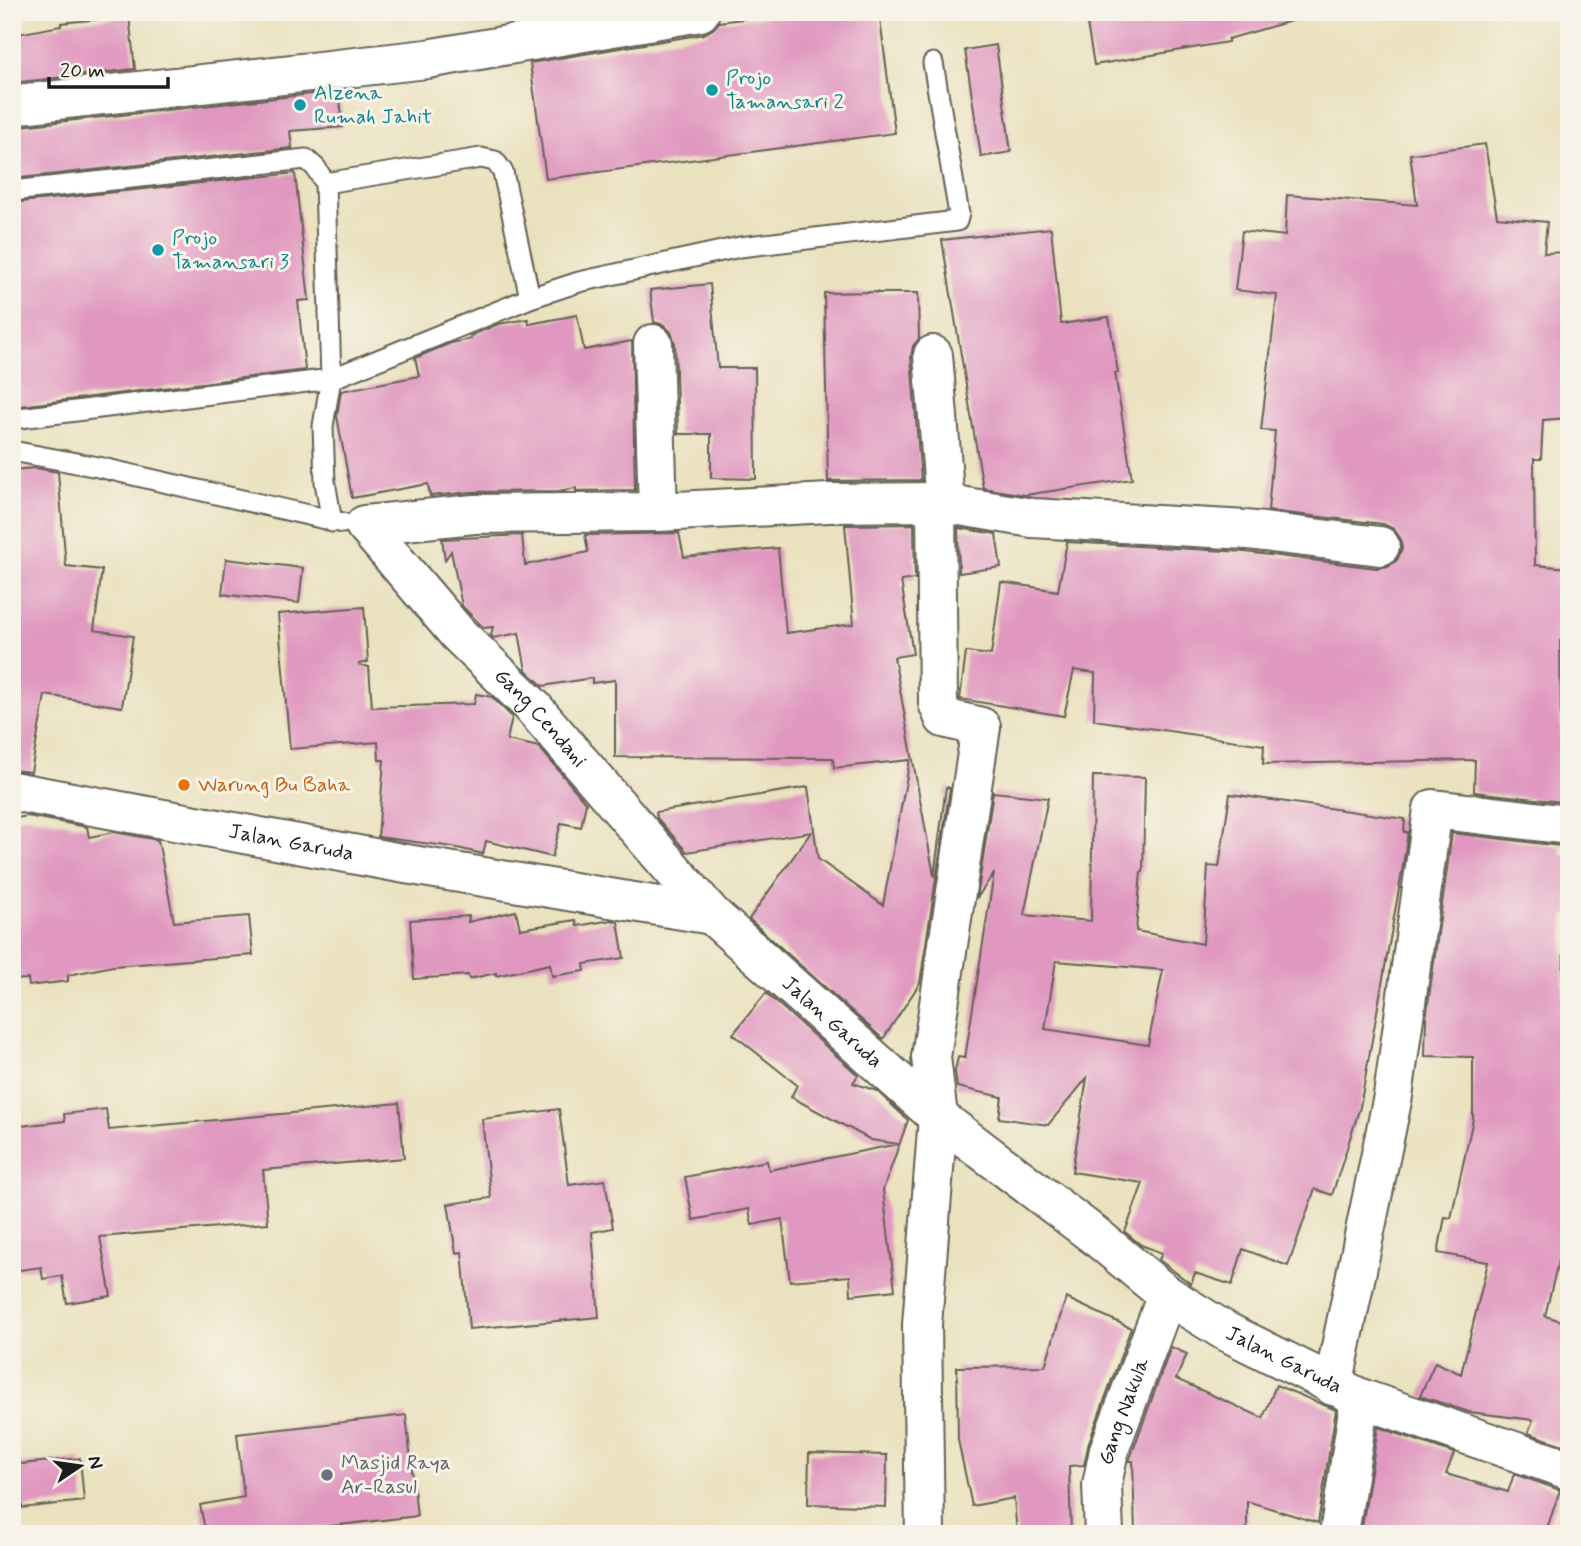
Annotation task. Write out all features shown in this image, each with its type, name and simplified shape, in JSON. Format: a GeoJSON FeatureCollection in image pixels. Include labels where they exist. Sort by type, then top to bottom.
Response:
{"type":"FeatureCollection","features":[{"type":"Feature","properties":{"kind":"street"},"geometry":{"type":"LineString","coordinates":[[12,105],[427,59],[700,12]]}},
{"type":"Feature","properties":{"kind":"street"},"geometry":{"type":"LineString","coordinates":[[653,344],[658,512]]}},
{"type":"Feature","properties":{"kind":"street"},"geometry":{"type":"LineString","coordinates":[[925,1534],[922,1325],[938,1117],[931,1058],[981,727],[944,718],[938,703],[941,502],[933,355]]}},
{"type":"Feature","properties":{"kind":"street"},"geometry":{"type":"LineString","coordinates":[[348,524],[474,514],[658,512],[829,503],[941,502],[1032,518],[1247,530],[1380,546]]}},
{"type":"Feature","properties":{"kind":"street","name":"Gang Cendani"},"geometry":{"type":"LineString","coordinates":[[348,524],[531,705],[712,915]]}},
{"type":"Feature","properties":{"kind":"street","name":"Jalan Garuda"},"geometry":{"type":"LineString","coordinates":[[12,791],[406,864],[712,915],[938,1117],[1098,1238],[1167,1295],[1225,1331],[1347,1392],[1569,1470]]}},
{"type":"Feature","properties":{"kind":"street"},"geometry":{"type":"LineString","coordinates":[[1339,1534],[1347,1392],[1393,1096],[1433,808],[1569,825]]}},
{"type":"Feature","properties":{"kind":"street","name":"Gang Nakula"},"geometry":{"type":"LineString","coordinates":[[1104,1534],[1102,1485],[1110,1450],[1167,1295]]}},
{"type":"Feature","properties":{"kind":"lane"},"geometry":{"type":"LineString","coordinates":[[12,419],[331,379],[530,298],[579,282],[740,247],[957,221],[960,214],[933,63]]}},
{"type":"Feature","properties":{"kind":"lane"},"geometry":{"type":"LineString","coordinates":[[325,183],[481,158],[495,162],[503,172],[530,298]]}},
{"type":"Feature","properties":{"kind":"lane"},"geometry":{"type":"LineString","coordinates":[[12,191],[306,159],[316,168],[325,183],[331,379],[323,425],[325,482],[348,524]]}},
{"type":"Feature","properties":{"kind":"lane"},"geometry":{"type":"LineString","coordinates":[[12,451],[98,467],[348,524]]}},
{"type":"Feature","properties":{"kind":"building","name":"Projo Tamansari 2"},"geometry":{"type":"Polygon","coordinates":[[[798,12],[879,12],[895,133],[546,179],[530,63],[704,34],[719,22],[798,12]]]}},
{"type":"Feature","properties":{"kind":"building"},"geometry":{"type":"Polygon","coordinates":[[[1085,12],[1289,12],[1291,21],[1228,39],[1228,42],[1094,65],[1085,12]]]}},
{"type":"Feature","properties":{"kind":"building"},"geometry":{"type":"Polygon","coordinates":[[[129,16],[135,69],[12,83],[12,35],[61,26],[61,23],[129,16]]]}},
{"type":"Feature","properties":{"kind":"building"},"geometry":{"type":"Polygon","coordinates":[[[996,45],[1011,152],[981,157],[965,50],[996,45]]]}},
{"type":"Feature","properties":{"kind":"building"},"geometry":{"type":"Polygon","coordinates":[[[339,91],[343,127],[290,131],[292,148],[12,179],[12,127],[339,91]]]}},
{"type":"Feature","properties":{"kind":"building"},"geometry":{"type":"Polygon","coordinates":[[[1485,144],[1497,217],[1547,222],[1544,253],[1569,252],[1569,418],[1543,420],[1541,459],[1534,459],[1535,565],[1569,568],[1565,641],[1560,641],[1562,802],[1474,792],[1475,760],[1263,764],[1264,745],[1094,720],[1095,673],[1074,670],[1064,716],[960,699],[966,652],[991,655],[1001,582],[1058,591],[1067,542],[1245,552],[1377,568],[1388,566],[1397,560],[1402,549],[1400,538],[1394,529],[1383,524],[1268,511],[1275,431],[1261,430],[1277,295],[1235,290],[1242,231],[1285,236],[1287,195],[1417,205],[1410,154],[1485,144]]]}},
{"type":"Feature","properties":{"kind":"building","name":"Projo Tamansari 3"},"geometry":{"type":"Polygon","coordinates":[[[295,173],[309,300],[298,301],[305,370],[12,407],[12,203],[295,173]]]}},
{"type":"Feature","properties":{"kind":"building"},"geometry":{"type":"Polygon","coordinates":[[[1051,228],[1061,324],[1109,317],[1132,479],[1025,495],[983,488],[942,240],[1051,228]]]}},
{"type":"Feature","properties":{"kind":"building"},"geometry":{"type":"Polygon","coordinates":[[[710,284],[718,368],[755,368],[756,479],[711,478],[711,434],[678,434],[675,343],[671,332],[664,325],[654,322],[650,290],[710,284]]]}},
{"type":"Feature","properties":{"kind":"building"},"geometry":{"type":"Polygon","coordinates":[[[824,293],[918,293],[919,339],[913,346],[911,357],[921,480],[828,481],[824,293]]]}},
{"type":"Feature","properties":{"kind":"building"},"geometry":{"type":"Polygon","coordinates":[[[577,315],[584,350],[632,341],[635,490],[576,491],[576,488],[430,496],[428,484],[352,498],[337,416],[341,391],[419,376],[415,358],[451,343],[471,339],[470,336],[498,324],[528,319],[529,324],[577,315]]]}},
{"type":"Feature","properties":{"kind":"building"},"geometry":{"type":"Polygon","coordinates":[[[35,468],[58,472],[66,566],[102,570],[94,630],[133,636],[122,707],[45,695],[31,772],[12,770],[12,470],[35,468]]]}},
{"type":"Feature","properties":{"kind":"building"},"geometry":{"type":"Polygon","coordinates":[[[914,524],[915,579],[901,581],[913,654],[894,657],[934,876],[946,787],[950,788],[920,983],[883,1039],[749,919],[811,832],[687,852],[657,818],[656,812],[808,787],[818,859],[883,905],[910,760],[834,768],[833,758],[615,757],[615,680],[592,683],[592,678],[543,686],[526,670],[519,633],[493,638],[493,627],[484,628],[462,606],[451,551],[445,560],[442,539],[522,535],[525,565],[588,552],[585,535],[679,533],[684,557],[778,548],[786,633],[854,624],[845,525],[914,524]]]}},
{"type":"Feature","properties":{"kind":"building"},"geometry":{"type":"Polygon","coordinates":[[[958,528],[996,534],[1001,567],[959,573],[958,528]]]}},
{"type":"Feature","properties":{"kind":"building"},"geometry":{"type":"Polygon","coordinates":[[[226,559],[303,568],[299,603],[222,594],[226,559]]]}},
{"type":"Feature","properties":{"kind":"building"},"geometry":{"type":"Polygon","coordinates":[[[364,607],[368,662],[358,664],[369,667],[372,707],[474,704],[476,694],[492,697],[512,717],[507,740],[539,747],[586,803],[581,827],[561,823],[552,857],[486,841],[483,854],[453,847],[378,837],[384,760],[379,760],[378,742],[290,749],[278,614],[364,607]]]}},
{"type":"Feature","properties":{"kind":"building"},"geometry":{"type":"Polygon","coordinates":[[[1093,776],[1145,777],[1143,872],[1136,931],[1203,944],[1208,866],[1219,867],[1230,794],[1405,819],[1404,832],[1408,832],[1402,872],[1360,1107],[1332,1195],[1315,1189],[1288,1266],[1243,1249],[1232,1285],[1195,1273],[1191,1284],[1159,1260],[1162,1253],[1141,1245],[1125,1232],[1143,1183],[1072,1172],[1087,1078],[1048,1125],[999,1118],[1002,1097],[957,1087],[955,1071],[958,1057],[965,1058],[994,873],[977,898],[993,792],[1048,798],[1024,915],[1091,921],[1093,776]],[[1056,961],[1045,1029],[1148,1045],[1163,970],[1056,961]]]}},
{"type":"Feature","properties":{"kind":"building"},"geometry":{"type":"Polygon","coordinates":[[[27,816],[87,827],[89,837],[114,832],[158,840],[174,922],[249,916],[253,955],[113,966],[68,975],[68,981],[29,986],[28,979],[12,980],[12,819],[27,816]]]}},
{"type":"Feature","properties":{"kind":"building"},"geometry":{"type":"Polygon","coordinates":[[[1452,833],[1561,846],[1561,855],[1569,855],[1569,915],[1564,915],[1563,1062],[1569,1063],[1569,1242],[1563,1241],[1545,1316],[1569,1323],[1569,1447],[1528,1433],[1533,1420],[1469,1412],[1420,1396],[1435,1362],[1461,1374],[1488,1262],[1438,1253],[1445,1217],[1451,1218],[1473,1119],[1473,1057],[1425,1056],[1426,1018],[1452,833]]]}},
{"type":"Feature","properties":{"kind":"building"},"geometry":{"type":"Polygon","coordinates":[[[516,911],[520,929],[576,920],[577,926],[612,920],[618,922],[624,958],[584,964],[585,971],[552,976],[550,964],[469,979],[468,975],[414,979],[410,920],[469,916],[468,922],[516,911]]]}},
{"type":"Feature","properties":{"kind":"building"},"geometry":{"type":"Polygon","coordinates":[[[766,993],[858,1075],[853,1083],[877,1091],[908,1120],[883,1190],[895,1290],[851,1295],[850,1276],[790,1281],[782,1219],[752,1225],[749,1209],[693,1220],[685,1177],[767,1161],[769,1170],[898,1144],[871,1140],[791,1097],[797,1085],[733,1034],[766,993]]]}},
{"type":"Feature","properties":{"kind":"building"},"geometry":{"type":"Polygon","coordinates":[[[399,1103],[404,1158],[263,1170],[268,1223],[100,1237],[111,1296],[67,1303],[62,1276],[43,1279],[41,1267],[12,1271],[12,1127],[65,1121],[64,1114],[106,1109],[109,1130],[399,1103]]]}},
{"type":"Feature","properties":{"kind":"building"},"geometry":{"type":"Polygon","coordinates":[[[559,1109],[569,1185],[605,1180],[613,1228],[592,1232],[599,1317],[469,1329],[462,1252],[456,1253],[448,1204],[491,1198],[482,1119],[559,1109]]]}},
{"type":"Feature","properties":{"kind":"building"},"geometry":{"type":"Polygon","coordinates":[[[1066,1298],[1131,1328],[1089,1442],[1084,1465],[1069,1466],[1071,1534],[1017,1534],[1014,1498],[972,1506],[958,1440],[957,1367],[1045,1366],[1066,1298]]]}},
{"type":"Feature","properties":{"kind":"building"},"geometry":{"type":"Polygon","coordinates":[[[1171,1347],[1187,1354],[1176,1379],[1263,1418],[1276,1385],[1336,1410],[1318,1523],[1247,1501],[1247,1534],[1135,1534],[1133,1461],[1129,1461],[1171,1347]]]}},
{"type":"Feature","properties":{"kind":"building","name":"Masjid Raya Ar-Rasul"},"geometry":{"type":"Polygon","coordinates":[[[406,1415],[417,1516],[261,1534],[206,1534],[200,1505],[244,1497],[237,1434],[406,1415]]]}},
{"type":"Feature","properties":{"kind":"building"},"geometry":{"type":"Polygon","coordinates":[[[1378,1427],[1454,1453],[1446,1474],[1508,1492],[1514,1474],[1560,1490],[1545,1534],[1361,1534],[1378,1427]]]}},
{"type":"Feature","properties":{"kind":"building"},"geometry":{"type":"Polygon","coordinates":[[[809,1453],[887,1455],[886,1507],[808,1504],[809,1453]]]}},
{"type":"Feature","properties":{"kind":"building"},"geometry":{"type":"Polygon","coordinates":[[[80,1458],[84,1501],[22,1508],[22,1505],[12,1506],[12,1465],[80,1458]]]}},
{"type":"Feature","properties":{"kind":"place","name":"Projo Tamansari 2"},"geometry":{"type":"Point","coordinates":[712,90]}},
{"type":"Feature","properties":{"kind":"place","name":"Alzena Rumah Jahit"},"geometry":{"type":"Point","coordinates":[300,105]}},
{"type":"Feature","properties":{"kind":"place","name":"Projo Tamansari 3"},"geometry":{"type":"Point","coordinates":[158,250]}},
{"type":"Feature","properties":{"kind":"place","name":"Warung Bu Baha"},"geometry":{"type":"Point","coordinates":[184,785]}},
{"type":"Feature","properties":{"kind":"place","name":"Masjid Raya Ar-Rasul"},"geometry":{"type":"Point","coordinates":[327,1475]}}]}
